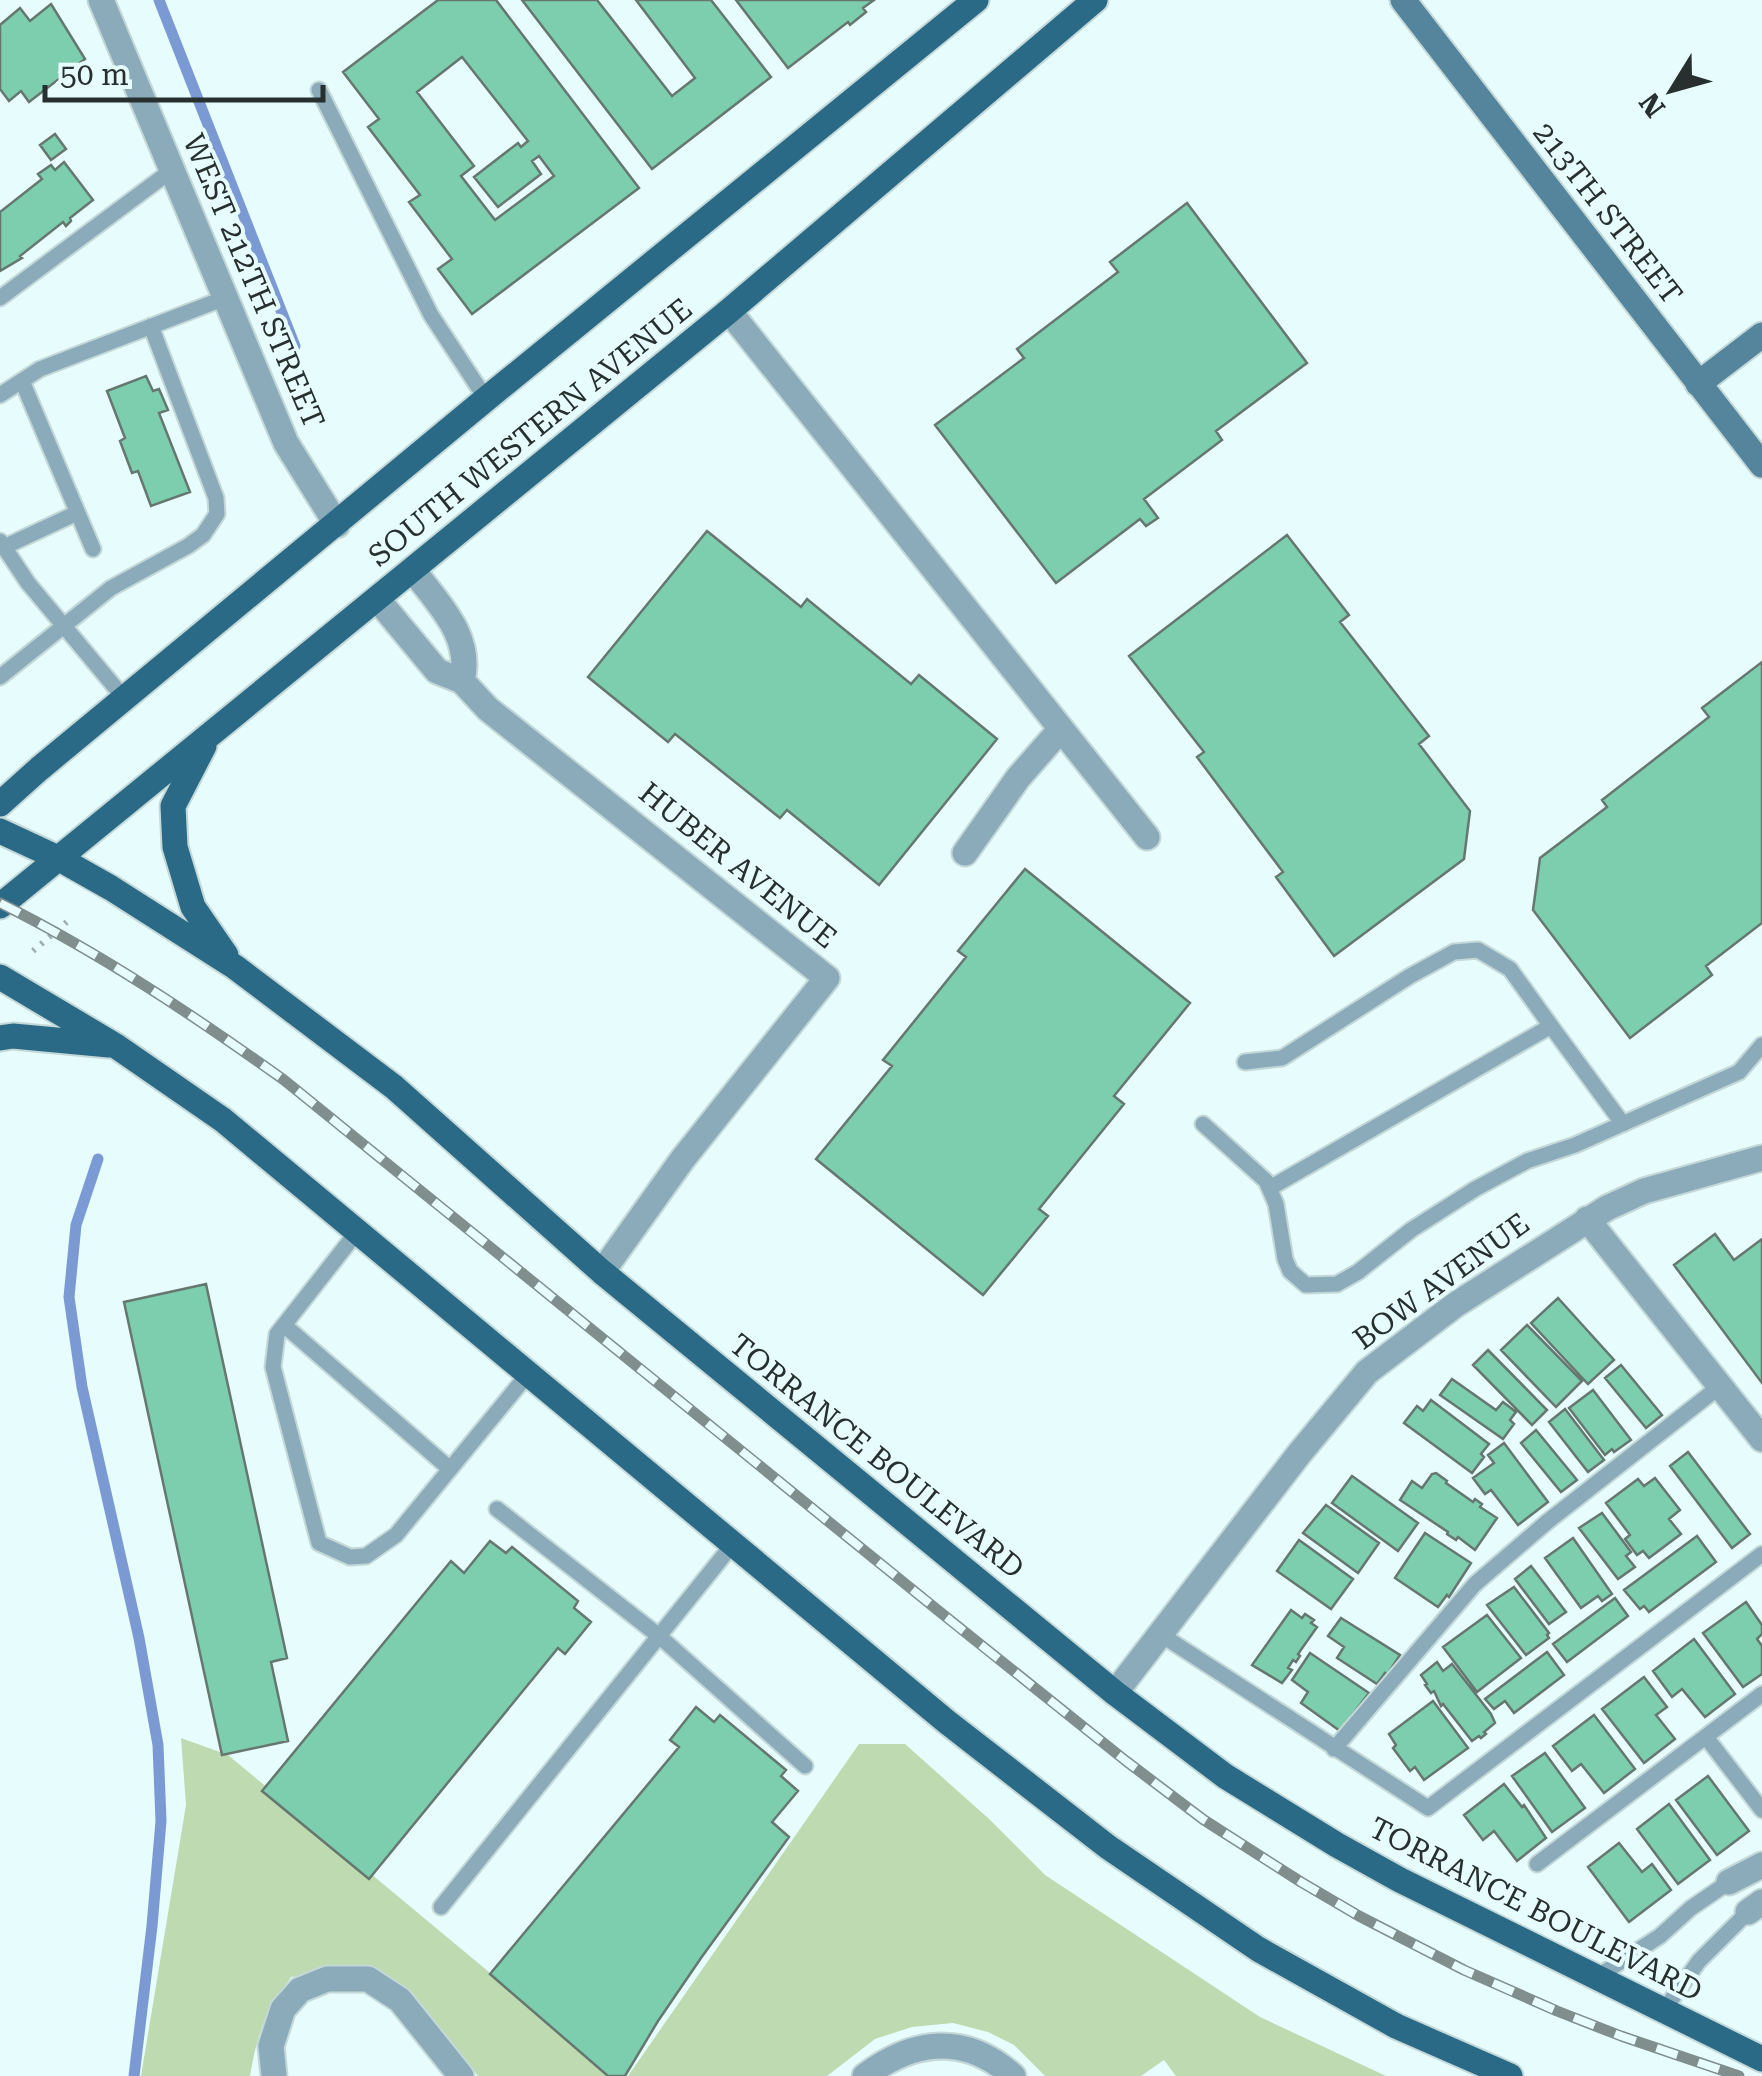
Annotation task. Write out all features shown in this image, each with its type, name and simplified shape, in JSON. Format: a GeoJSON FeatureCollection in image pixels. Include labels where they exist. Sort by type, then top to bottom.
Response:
{"type":"FeatureCollection","features":[{"type":"Feature","properties":{"kind":"main road","name":"SOUTH WESTERN AVENUE"},"geometry":{"type":"LineString","coordinates":[[0,804],[976,0]]}},
{"type":"Feature","properties":{"kind":"main road","name":"SOUTH WESTERN AVENUE"},"geometry":{"type":"LineString","coordinates":[[0,906],[729,311],[1095,0]]}},
{"type":"Feature","properties":{"kind":"main road"},"geometry":{"type":"LineString","coordinates":[[212,732],[173,806],[175,847],[192,907],[235,967]]}},
{"type":"Feature","properties":{"kind":"main road","name":"TORRANCE BOULEVARD"},"geometry":{"type":"LineString","coordinates":[[0,831],[111,888],[235,967],[394,1087],[602,1272],[1115,1693],[1224,1776],[1336,1846],[1400,1880],[1762,2058]]}},
{"type":"Feature","properties":{"kind":"main road"},"geometry":{"type":"LineString","coordinates":[[0,977],[116,1046],[223,1120],[947,1722],[1108,1847],[1258,1949],[1396,2026],[1510,2076]]}},
{"type":"Feature","properties":{"kind":"main road"},"geometry":{"type":"LineString","coordinates":[[0,1038],[116,1046]]}},
{"type":"Feature","properties":{"kind":"street","name":"WEST 212TH STREET"},"geometry":{"type":"LineString","coordinates":[[101,0],[286,442],[337,525]]}},
{"type":"Feature","properties":{"kind":"street","name":"213TH STREET"},"geometry":{"type":"LineString","coordinates":[[1403,0],[1762,465]]}},
{"type":"Feature","properties":{"kind":"street"},"geometry":{"type":"LineString","coordinates":[[729,311],[1147,837]]}},
{"type":"Feature","properties":{"kind":"street"},"geometry":{"type":"LineString","coordinates":[[1698,384],[1762,334]]}},
{"type":"Feature","properties":{"kind":"street"},"geometry":{"type":"LineString","coordinates":[[414,570],[458,632],[464,647],[462,681]]}},
{"type":"Feature","properties":{"kind":"street","name":"HUBER AVENUE"},"geometry":{"type":"LineString","coordinates":[[378,600],[437,671],[462,681],[488,709],[827,978],[682,1160],[602,1272]]}},
{"type":"Feature","properties":{"kind":"street"},"geometry":{"type":"LineString","coordinates":[[965,853],[1018,778],[1061,729]]}},
{"type":"Feature","properties":{"kind":"street","name":"BOW AVENUE"},"geometry":{"type":"LineString","coordinates":[[1115,1693],[1287,1469],[1367,1372],[1455,1305],[1606,1208],[1644,1192],[1762,1158]]}},
{"type":"Feature","properties":{"kind":"street"},"geometry":{"type":"LineString","coordinates":[[1587,1219],[1762,1439]]}},
{"type":"Feature","properties":{"kind":"street"},"geometry":{"type":"LineString","coordinates":[[1728,1882],[1762,1865]]}},
{"type":"Feature","properties":{"kind":"street"},"geometry":{"type":"LineString","coordinates":[[274,2076],[270,2046],[284,2009],[300,1990],[327,1979],[368,1980],[400,2000],[461,2076]]}},
{"type":"Feature","properties":{"kind":"street"},"geometry":{"type":"LineString","coordinates":[[865,2076],[900,2054],[953,2046],[978,2052],[1013,2076]]}},
{"type":"Feature","properties":{"kind":"lane"},"geometry":{"type":"LineString","coordinates":[[319,90],[431,315],[486,400]]}},
{"type":"Feature","properties":{"kind":"lane"},"geometry":{"type":"LineString","coordinates":[[0,298],[172,170]]}},
{"type":"Feature","properties":{"kind":"lane"},"geometry":{"type":"LineString","coordinates":[[0,395],[40,369],[225,298]]}},
{"type":"Feature","properties":{"kind":"lane"},"geometry":{"type":"LineString","coordinates":[[0,677],[11,660],[64,627],[111,588],[203,535],[217,514],[216,498],[151,326]]}},
{"type":"Feature","properties":{"kind":"lane"},"geometry":{"type":"LineString","coordinates":[[22,381],[92,550]]}},
{"type":"Feature","properties":{"kind":"lane"},"geometry":{"type":"LineString","coordinates":[[78,513],[2,544],[28,582],[124,698]]}},
{"type":"Feature","properties":{"kind":"lane"},"geometry":{"type":"LineString","coordinates":[[1245,1062],[1282,1058],[1410,976],[1454,952],[1478,950],[1510,969],[1623,1124]]}},
{"type":"Feature","properties":{"kind":"lane"},"geometry":{"type":"LineString","coordinates":[[1270,1188],[1551,1026]]}},
{"type":"Feature","properties":{"kind":"lane"},"geometry":{"type":"LineString","coordinates":[[1204,1124],[1266,1181],[1276,1204],[1290,1271],[1306,1285],[1337,1284],[1476,1189],[1526,1161],[1574,1145],[1738,1072],[1762,1045]]}},
{"type":"Feature","properties":{"kind":"lane"},"geometry":{"type":"LineString","coordinates":[[357,1232],[277,1334],[274,1367],[319,1543],[350,1557],[366,1556],[396,1534],[528,1374]]}},
{"type":"Feature","properties":{"kind":"lane"},"geometry":{"type":"LineString","coordinates":[[284,1325],[450,1469]]}},
{"type":"Feature","properties":{"kind":"lane"},"geometry":{"type":"LineString","coordinates":[[1334,1749],[1475,1584],[1547,1522],[1720,1387]]}},
{"type":"Feature","properties":{"kind":"lane"},"geometry":{"type":"LineString","coordinates":[[497,1510],[659,1636],[805,1766]]}},
{"type":"Feature","properties":{"kind":"lane"},"geometry":{"type":"LineString","coordinates":[[441,1907],[733,1544]]}},
{"type":"Feature","properties":{"kind":"lane"},"geometry":{"type":"LineString","coordinates":[[1160,1634],[1428,1808],[1762,1554]]}},
{"type":"Feature","properties":{"kind":"lane"},"geometry":{"type":"LineString","coordinates":[[1537,1864],[1762,1694]]}},
{"type":"Feature","properties":{"kind":"lane"},"geometry":{"type":"LineString","coordinates":[[1706,1737],[1762,1810]]}},
{"type":"Feature","properties":{"kind":"lane"},"geometry":{"type":"LineString","coordinates":[[1597,1977],[1660,1936],[1728,1882]]}},
{"type":"Feature","properties":{"kind":"lane"},"geometry":{"type":"LineString","coordinates":[[1664,2010],[1699,1961],[1755,1907]]}},
{"type":"Feature","properties":{"kind":"path"},"geometry":{"type":"LineString","coordinates":[[33,951],[69,920]]}},
{"type":"Feature","properties":{"kind":"green space"},"geometry":{"type":"Polygon","coordinates":[[[181,1738],[228,1755],[614,2076],[478,2076],[405,1990],[374,1968],[291,1977],[263,2024],[250,2076],[141,2076],[186,1805],[181,1738]]]}},
{"type":"Feature","properties":{"kind":"green space"},"geometry":{"type":"Polygon","coordinates":[[[859,1744],[905,1744],[1045,1875],[1260,2017],[1386,2076],[1176,2076],[1164,2060],[1141,2076],[1045,2076],[1014,2045],[988,2032],[953,2023],[912,2027],[875,2039],[827,2076],[628,2076],[859,1744]]]}},
{"type":"Feature","properties":{"kind":"building"},"geometry":{"type":"Polygon","coordinates":[[[438,0],[496,0],[639,188],[472,314],[438,269],[452,259],[409,202],[420,195],[368,127],[379,119],[343,72],[438,0]],[[462,57],[417,92],[474,166],[461,176],[495,220],[554,176],[539,156],[532,161],[541,174],[498,207],[474,177],[518,143],[521,147],[528,141],[462,57]]]}},
{"type":"Feature","properties":{"kind":"building"},"geometry":{"type":"Polygon","coordinates":[[[522,0],[597,0],[672,96],[695,78],[636,0],[711,0],[771,77],[652,169],[522,0]]]}},
{"type":"Feature","properties":{"kind":"building"},"geometry":{"type":"Polygon","coordinates":[[[736,0],[874,0],[850,25],[848,22],[788,68],[736,0]]]}},
{"type":"Feature","properties":{"kind":"building"},"geometry":{"type":"Polygon","coordinates":[[[51,4],[85,59],[29,102],[21,91],[9,101],[0,89],[0,25],[20,8],[30,21],[51,4]]]}},
{"type":"Feature","properties":{"kind":"building"},"geometry":{"type":"Polygon","coordinates":[[[55,134],[66,149],[51,160],[40,145],[55,134]]]}},
{"type":"Feature","properties":{"kind":"building"},"geometry":{"type":"Polygon","coordinates":[[[64,162],[93,200],[66,226],[63,222],[22,258],[0,271],[0,212],[42,179],[38,174],[51,165],[55,170],[64,162]]]}},
{"type":"Feature","properties":{"kind":"building"},"geometry":{"type":"Polygon","coordinates":[[[1187,203],[1307,363],[1216,431],[1222,440],[1144,499],[1158,518],[1146,526],[1140,519],[1056,583],[935,425],[1024,358],[1017,349],[1118,272],[1110,262],[1187,203]]]}},
{"type":"Feature","properties":{"kind":"building"},"geometry":{"type":"Polygon","coordinates":[[[146,376],[153,391],[159,389],[168,410],[159,413],[190,492],[151,506],[138,471],[132,473],[120,441],[125,438],[107,391],[146,376]]]}},
{"type":"Feature","properties":{"kind":"building"},"geometry":{"type":"Polygon","coordinates":[[[707,531],[801,607],[807,599],[911,684],[919,675],[997,739],[879,885],[787,810],[780,818],[675,734],[668,742],[588,677],[707,531]]]}},
{"type":"Feature","properties":{"kind":"building"},"geometry":{"type":"Polygon","coordinates":[[[1287,535],[1349,615],[1340,622],[1429,736],[1419,744],[1470,811],[1464,859],[1334,956],[1276,877],[1283,872],[1197,757],[1204,752],[1129,656],[1287,535]]]}},
{"type":"Feature","properties":{"kind":"building"},"geometry":{"type":"Polygon","coordinates":[[[1762,662],[1762,923],[1706,966],[1712,975],[1630,1038],[1533,910],[1540,858],[1607,807],[1602,800],[1709,717],[1702,708],[1762,662]]]}},
{"type":"Feature","properties":{"kind":"building"},"geometry":{"type":"Polygon","coordinates":[[[1025,869],[1190,1003],[1114,1096],[1124,1104],[1039,1209],[1048,1216],[983,1295],[816,1159],[892,1066],[883,1060],[966,957],[958,951],[1025,869]]]}},
{"type":"Feature","properties":{"kind":"building"},"geometry":{"type":"Polygon","coordinates":[[[1715,1234],[1734,1260],[1762,1239],[1762,1383],[1674,1265],[1715,1234]]]}},
{"type":"Feature","properties":{"kind":"building"},"geometry":{"type":"Polygon","coordinates":[[[206,1284],[287,1658],[271,1662],[288,1741],[222,1755],[124,1302],[206,1284]]]}},
{"type":"Feature","properties":{"kind":"building"},"geometry":{"type":"Polygon","coordinates":[[[1558,1298],[1614,1360],[1588,1384],[1531,1323],[1558,1298]]]}},
{"type":"Feature","properties":{"kind":"building"},"geometry":{"type":"Polygon","coordinates":[[[1527,1325],[1582,1381],[1556,1407],[1501,1350],[1527,1325]]]}},
{"type":"Feature","properties":{"kind":"building"},"geometry":{"type":"Polygon","coordinates":[[[1488,1350],[1547,1410],[1532,1425],[1473,1365],[1488,1350]]]}},
{"type":"Feature","properties":{"kind":"building"},"geometry":{"type":"Polygon","coordinates":[[[1621,1365],[1662,1415],[1646,1428],[1605,1378],[1621,1365]]]}},
{"type":"Feature","properties":{"kind":"building"},"geometry":{"type":"Polygon","coordinates":[[[1452,1379],[1496,1410],[1503,1402],[1516,1412],[1510,1420],[1514,1424],[1503,1439],[1440,1395],[1452,1379]]]}},
{"type":"Feature","properties":{"kind":"building"},"geometry":{"type":"Polygon","coordinates":[[[1593,1390],[1631,1440],[1605,1455],[1569,1408],[1593,1390]]]}},
{"type":"Feature","properties":{"kind":"building"},"geometry":{"type":"Polygon","coordinates":[[[1431,1400],[1489,1444],[1472,1473],[1404,1423],[1417,1406],[1423,1411],[1431,1400]]]}},
{"type":"Feature","properties":{"kind":"building"},"geometry":{"type":"Polygon","coordinates":[[[1565,1409],[1604,1460],[1588,1472],[1549,1422],[1565,1409]]]}},
{"type":"Feature","properties":{"kind":"building"},"geometry":{"type":"Polygon","coordinates":[[[1536,1430],[1577,1480],[1561,1492],[1521,1443],[1536,1430]]]}},
{"type":"Feature","properties":{"kind":"building"},"geometry":{"type":"Polygon","coordinates":[[[1504,1443],[1548,1502],[1518,1525],[1491,1490],[1485,1494],[1473,1478],[1494,1463],[1488,1455],[1504,1443]]]}},
{"type":"Feature","properties":{"kind":"building"},"geometry":{"type":"Polygon","coordinates":[[[1688,1452],[1750,1534],[1732,1548],[1670,1466],[1688,1452]]]}},
{"type":"Feature","properties":{"kind":"building"},"geometry":{"type":"Polygon","coordinates":[[[1436,1473],[1497,1518],[1475,1550],[1400,1500],[1412,1481],[1422,1488],[1436,1473]]]}},
{"type":"Feature","properties":{"kind":"building"},"geometry":{"type":"Polygon","coordinates":[[[1352,1476],[1418,1523],[1398,1551],[1332,1503],[1352,1476]]]}},
{"type":"Feature","properties":{"kind":"building"},"geometry":{"type":"Polygon","coordinates":[[[1655,1478],[1680,1510],[1669,1519],[1681,1534],[1649,1558],[1643,1551],[1637,1555],[1625,1539],[1630,1535],[1606,1503],[1638,1479],[1644,1486],[1655,1478]]]}},
{"type":"Feature","properties":{"kind":"building"},"geometry":{"type":"Polygon","coordinates":[[[1326,1505],[1379,1543],[1358,1573],[1303,1533],[1326,1505]]]}},
{"type":"Feature","properties":{"kind":"building"},"geometry":{"type":"Polygon","coordinates":[[[1602,1513],[1631,1552],[1626,1556],[1635,1567],[1618,1579],[1579,1528],[1602,1513]]]}},
{"type":"Feature","properties":{"kind":"building"},"geometry":{"type":"Polygon","coordinates":[[[1425,1533],[1471,1563],[1438,1607],[1395,1578],[1425,1533]]]}},
{"type":"Feature","properties":{"kind":"building"},"geometry":{"type":"Polygon","coordinates":[[[1697,1536],[1716,1562],[1649,1612],[1644,1606],[1640,1609],[1624,1590],[1697,1536]]]}},
{"type":"Feature","properties":{"kind":"building"},"geometry":{"type":"Polygon","coordinates":[[[1573,1538],[1612,1594],[1602,1601],[1598,1596],[1581,1608],[1545,1558],[1573,1538]]]}},
{"type":"Feature","properties":{"kind":"building"},"geometry":{"type":"Polygon","coordinates":[[[1299,1540],[1353,1579],[1331,1609],[1277,1571],[1299,1540]]]}},
{"type":"Feature","properties":{"kind":"building"},"geometry":{"type":"Polygon","coordinates":[[[490,1541],[506,1553],[512,1547],[578,1601],[574,1608],[591,1622],[565,1654],[558,1648],[369,1879],[262,1791],[451,1561],[464,1573],[490,1541]]]}},
{"type":"Feature","properties":{"kind":"building"},"geometry":{"type":"Polygon","coordinates":[[[1531,1566],[1566,1612],[1549,1624],[1515,1579],[1531,1566]]]}},
{"type":"Feature","properties":{"kind":"building"},"geometry":{"type":"Polygon","coordinates":[[[1514,1587],[1549,1633],[1549,1638],[1526,1655],[1487,1605],[1514,1587]]]}},
{"type":"Feature","properties":{"kind":"building"},"geometry":{"type":"Polygon","coordinates":[[[1615,1598],[1628,1616],[1567,1662],[1553,1644],[1615,1598]]]}},
{"type":"Feature","properties":{"kind":"building"},"geometry":{"type":"Polygon","coordinates":[[[1746,1602],[1762,1625],[1762,1634],[1757,1639],[1762,1646],[1762,1674],[1743,1687],[1703,1633],[1746,1602]]]}},
{"type":"Feature","properties":{"kind":"building"},"geometry":{"type":"Polygon","coordinates":[[[1291,1610],[1302,1618],[1305,1614],[1317,1627],[1282,1683],[1252,1665],[1291,1610]]]}},
{"type":"Feature","properties":{"kind":"building"},"geometry":{"type":"Polygon","coordinates":[[[1487,1615],[1521,1658],[1477,1692],[1443,1647],[1487,1615]]]}},
{"type":"Feature","properties":{"kind":"building"},"geometry":{"type":"Polygon","coordinates":[[[1341,1618],[1400,1655],[1377,1684],[1337,1658],[1344,1647],[1328,1636],[1341,1618]]]}},
{"type":"Feature","properties":{"kind":"building"},"geometry":{"type":"Polygon","coordinates":[[[1694,1639],[1735,1694],[1705,1717],[1682,1689],[1672,1697],[1653,1671],[1694,1639]]]}},
{"type":"Feature","properties":{"kind":"building"},"geometry":{"type":"Polygon","coordinates":[[[1547,1652],[1564,1675],[1514,1713],[1505,1701],[1494,1709],[1485,1699],[1547,1652]]]}},
{"type":"Feature","properties":{"kind":"building"},"geometry":{"type":"Polygon","coordinates":[[[1310,1653],[1369,1693],[1340,1731],[1301,1703],[1308,1692],[1292,1680],[1310,1653]]]}},
{"type":"Feature","properties":{"kind":"building"},"geometry":{"type":"Polygon","coordinates":[[[1437,1662],[1443,1671],[1452,1664],[1491,1714],[1495,1723],[1481,1738],[1472,1741],[1441,1706],[1434,1691],[1431,1693],[1425,1685],[1421,1675],[1437,1662]]]}},
{"type":"Feature","properties":{"kind":"building"},"geometry":{"type":"Polygon","coordinates":[[[1644,1677],[1667,1707],[1656,1715],[1675,1739],[1644,1763],[1602,1709],[1644,1677]]]}},
{"type":"Feature","properties":{"kind":"building"},"geometry":{"type":"Polygon","coordinates":[[[1433,1701],[1468,1748],[1424,1780],[1415,1767],[1410,1771],[1393,1748],[1396,1745],[1389,1734],[1433,1701]]]}},
{"type":"Feature","properties":{"kind":"building"},"geometry":{"type":"Polygon","coordinates":[[[696,1707],[714,1722],[720,1715],[786,1770],[781,1776],[798,1791],[772,1822],[789,1837],[701,1958],[625,2076],[608,2076],[490,1974],[679,1747],[670,1740],[696,1707]]]}},
{"type":"Feature","properties":{"kind":"building"},"geometry":{"type":"Polygon","coordinates":[[[1594,1715],[1635,1769],[1604,1793],[1581,1764],[1572,1771],[1553,1746],[1594,1715]]]}},
{"type":"Feature","properties":{"kind":"building"},"geometry":{"type":"Polygon","coordinates":[[[1545,1753],[1585,1808],[1552,1832],[1512,1776],[1545,1753]]]}},
{"type":"Feature","properties":{"kind":"building"},"geometry":{"type":"Polygon","coordinates":[[[1708,1776],[1749,1831],[1717,1855],[1676,1800],[1708,1776]]]}},
{"type":"Feature","properties":{"kind":"building"},"geometry":{"type":"Polygon","coordinates":[[[1504,1784],[1546,1838],[1517,1861],[1494,1831],[1483,1840],[1464,1815],[1504,1784]]]}},
{"type":"Feature","properties":{"kind":"building"},"geometry":{"type":"Polygon","coordinates":[[[1669,1804],[1710,1860],[1678,1884],[1637,1829],[1669,1804]]]}},
{"type":"Feature","properties":{"kind":"building"},"geometry":{"type":"Polygon","coordinates":[[[1619,1843],[1642,1872],[1652,1864],[1671,1890],[1629,1922],[1588,1867],[1619,1843]]]}},
{"type":"Feature","properties":{"kind":"waterway"},"geometry":{"type":"LineString","coordinates":[[159,0],[295,346]]}},
{"type":"Feature","properties":{"kind":"waterway"},"geometry":{"type":"LineString","coordinates":[[98,1159],[76,1225],[69,1297],[82,1387],[139,1638],[158,1745],[161,1821],[134,2076]]}},
{"type":"Feature","properties":{"kind":"railway"},"geometry":{"type":"LineString","coordinates":[[0,903],[145,986],[284,1080],[940,1612],[1204,1820],[1359,1916],[1464,1970],[1621,2036],[1739,2076]]}}]}
